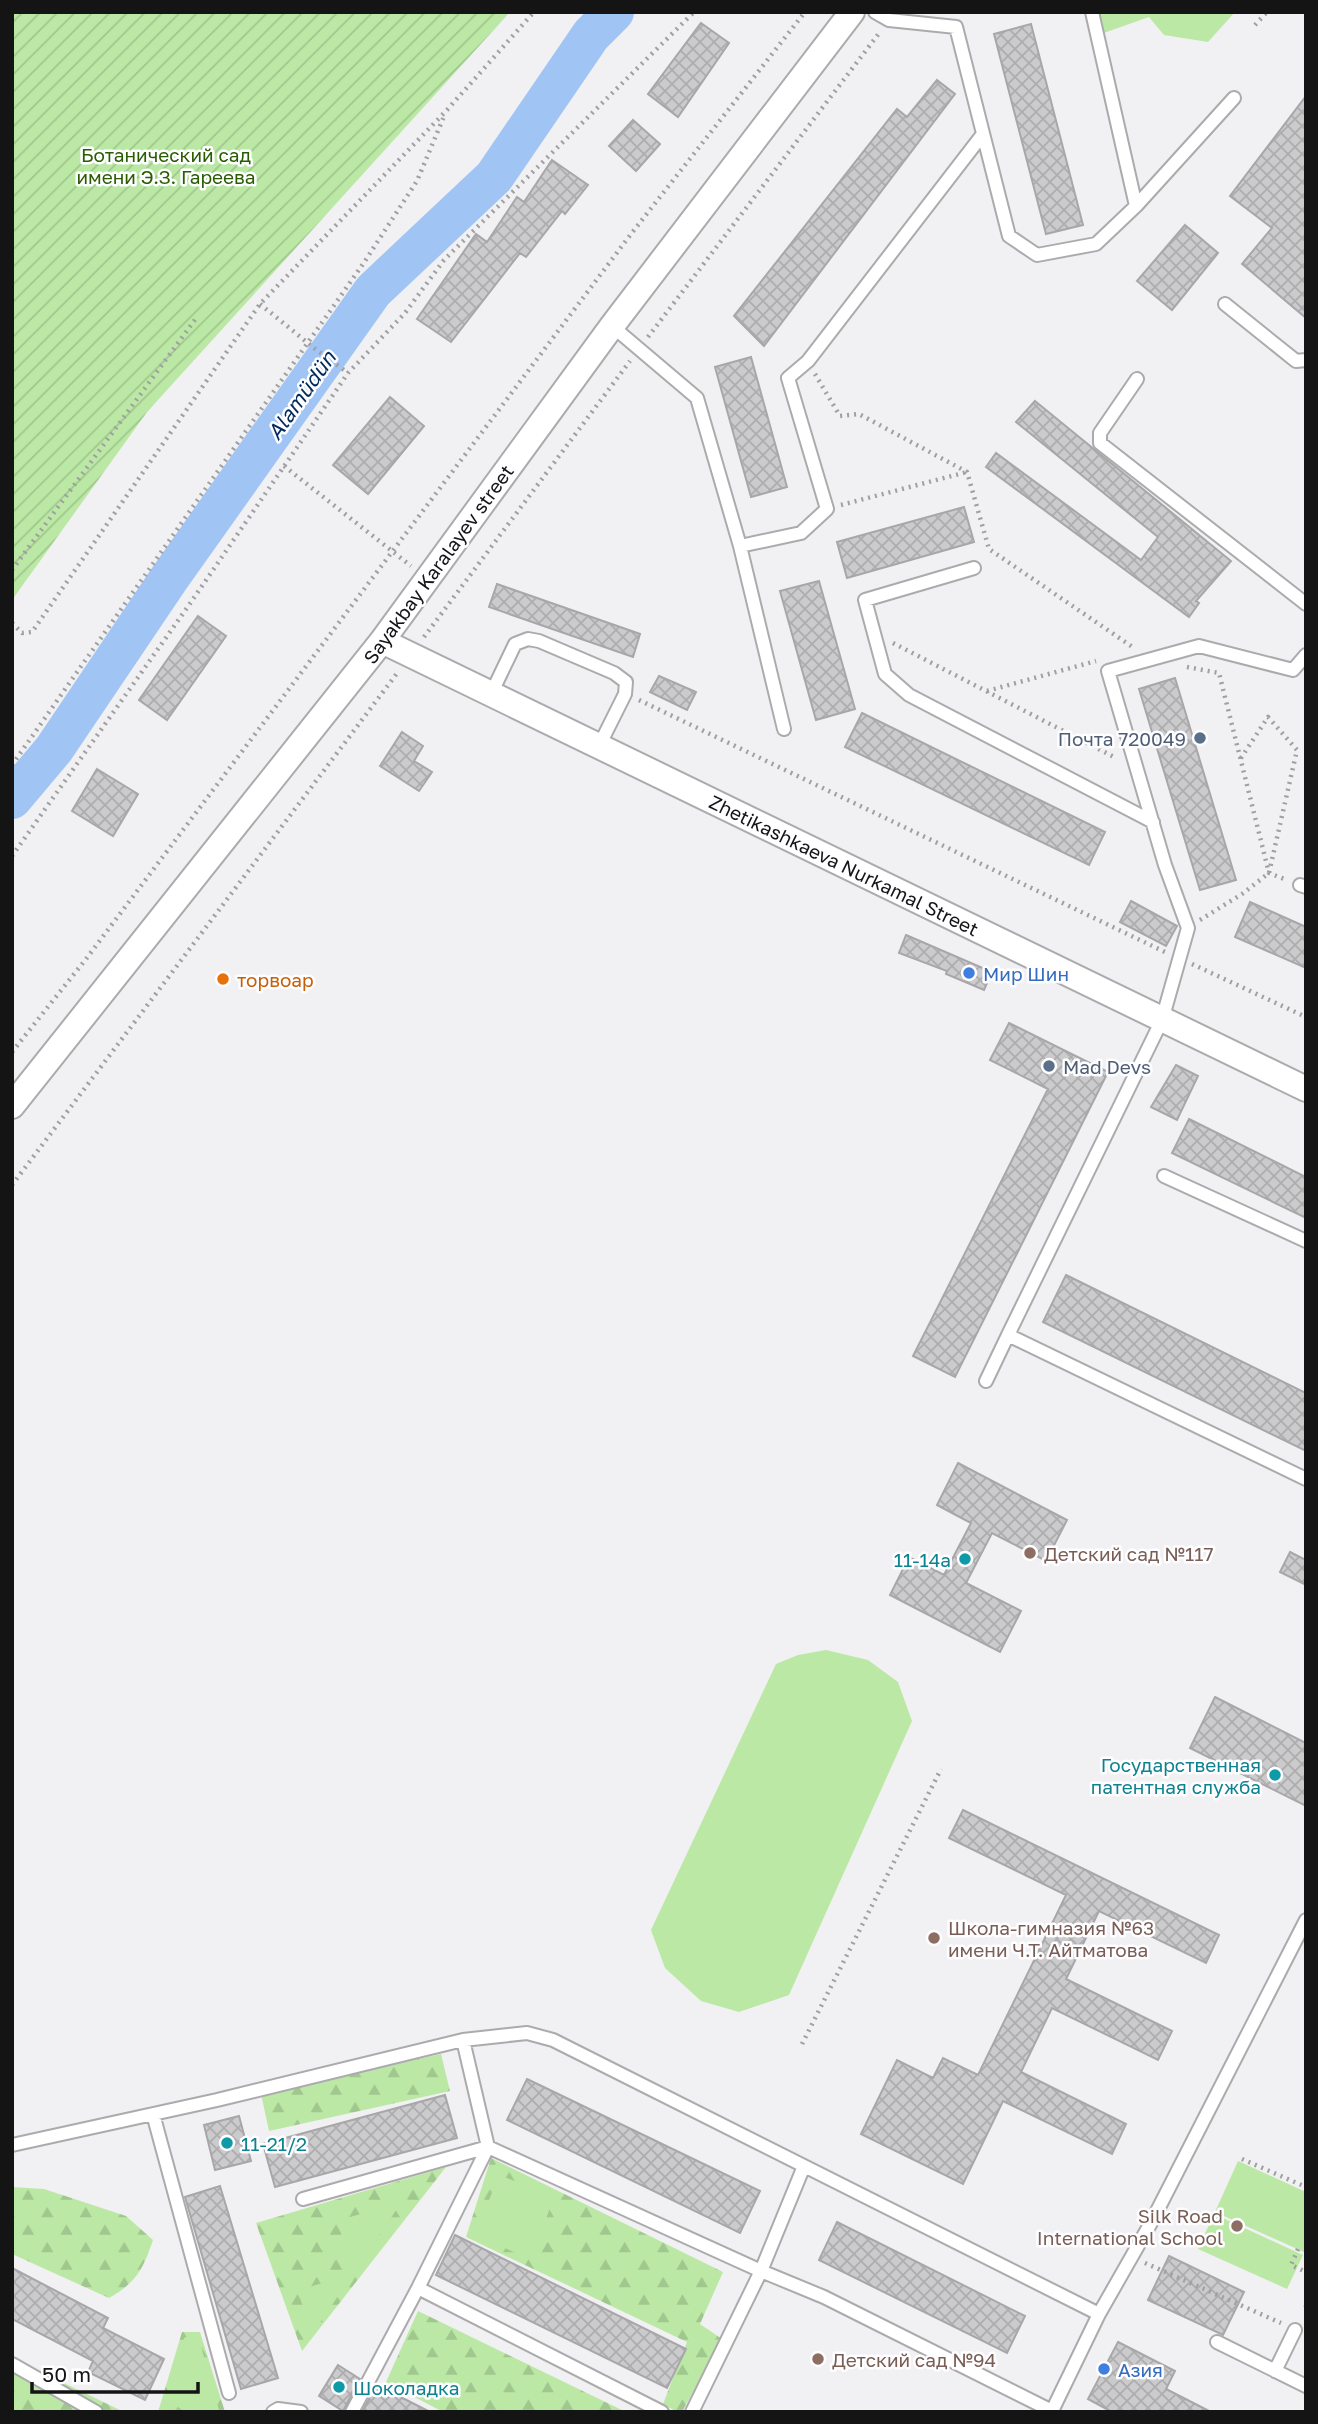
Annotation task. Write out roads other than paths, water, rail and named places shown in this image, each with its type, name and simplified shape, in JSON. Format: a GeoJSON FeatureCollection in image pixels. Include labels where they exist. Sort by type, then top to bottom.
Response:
{"type":"FeatureCollection","features":[{"type":"Feature","properties":{"kind":"street","name":"Sayakbay Karalayev street"},"geometry":{"type":"LineString","coordinates":[[12,1106],[383,641],[612,326],[852,12]]}},
{"type":"Feature","properties":{"kind":"street","name":"Zhetikashkaeva Nurkamal Street"},"geometry":{"type":"LineString","coordinates":[[383,641],[1306,1090]]}},
{"type":"Feature","properties":{"kind":"lane"},"geometry":{"type":"LineString","coordinates":[[875,12],[890,20],[956,27],[1009,236],[1037,255],[1096,244],[1136,206],[1234,98]]}},
{"type":"Feature","properties":{"kind":"lane"},"geometry":{"type":"LineString","coordinates":[[1092,12],[1136,206]]}},
{"type":"Feature","properties":{"kind":"lane"},"geometry":{"type":"LineString","coordinates":[[740,546],[801,533],[827,509],[788,378],[808,361],[983,134]]}},
{"type":"Feature","properties":{"kind":"lane"},"geometry":{"type":"LineString","coordinates":[[1225,304],[1291,357],[1306,360]]}},
{"type":"Feature","properties":{"kind":"lane"},"geometry":{"type":"LineString","coordinates":[[612,326],[697,398],[740,546],[784,729]]}},
{"type":"Feature","properties":{"kind":"lane"},"geometry":{"type":"LineString","coordinates":[[1137,379],[1100,433],[1100,443],[1306,604]]}},
{"type":"Feature","properties":{"kind":"lane"},"geometry":{"type":"LineString","coordinates":[[974,568],[865,600],[885,674],[908,695],[1153,822]]}},
{"type":"Feature","properties":{"kind":"lane"},"geometry":{"type":"LineString","coordinates":[[491,694],[515,644],[528,639],[539,641],[614,673],[626,682],[625,694],[599,746]]}},
{"type":"Feature","properties":{"kind":"lane"},"geometry":{"type":"LineString","coordinates":[[986,1381],[1161,1020],[1188,928],[1165,864],[1108,671],[1199,646],[1293,670],[1306,655]]}},
{"type":"Feature","properties":{"kind":"lane"},"geometry":{"type":"LineString","coordinates":[[1164,1176],[1306,1241]]}},
{"type":"Feature","properties":{"kind":"lane"},"geometry":{"type":"LineString","coordinates":[[1008,1335],[1306,1479]]}},
{"type":"Feature","properties":{"kind":"lane"},"geometry":{"type":"LineString","coordinates":[[303,2199],[488,2147],[824,2297],[1053,2411],[1099,2314],[1152,2221],[1306,1920]]}},
{"type":"Feature","properties":{"kind":"lane"},"geometry":{"type":"LineString","coordinates":[[12,2145],[463,2040],[527,2033],[553,2040],[1099,2314]]}},
{"type":"Feature","properties":{"kind":"lane"},"geometry":{"type":"LineString","coordinates":[[352,2412],[418,2288],[488,2147],[463,2040]]}},
{"type":"Feature","properties":{"kind":"lane"},"geometry":{"type":"LineString","coordinates":[[153,2114],[229,2393]]}},
{"type":"Feature","properties":{"kind":"lane"},"geometry":{"type":"LineString","coordinates":[[691,2412],[761,2270],[804,2166]]}},
{"type":"Feature","properties":{"kind":"lane"},"geometry":{"type":"LineString","coordinates":[[418,2288],[662,2412]]}},
{"type":"Feature","properties":{"kind":"lane"},"geometry":{"type":"LineString","coordinates":[[1275,2371],[1295,2330]]}},
{"type":"Feature","properties":{"kind":"lane"},"geometry":{"type":"LineString","coordinates":[[1217,2342],[1306,2386]]}},
{"type":"Feature","properties":{"kind":"lane"},"geometry":{"type":"LineString","coordinates":[[12,2364],[96,2412]]}},
{"type":"Feature","properties":{"kind":"lane"},"geometry":{"type":"LineString","coordinates":[[273,2412],[278,2409],[301,2412]]}},
{"type":"Feature","properties":{"kind":"waterway","name":"Alamüdün"},"geometry":{"type":"LineString","coordinates":[[12,799],[54,749],[168,580],[373,291],[494,177],[591,35],[614,12]]}},
{"type":"Feature","properties":{"kind":"place","name":"Почта 720049"},"geometry":{"type":"Point","coordinates":[1200,738]}},
{"type":"Feature","properties":{"kind":"place","name":"Мир Шин"},"geometry":{"type":"Point","coordinates":[969,973]}},
{"type":"Feature","properties":{"kind":"place","name":"торвоар"},"geometry":{"type":"Point","coordinates":[223,979]}},
{"type":"Feature","properties":{"kind":"place","name":"Mad Devs"},"geometry":{"type":"Point","coordinates":[1049,1066]}},
{"type":"Feature","properties":{"kind":"place","name":"Детский сад №117"},"geometry":{"type":"Point","coordinates":[1030,1553]}},
{"type":"Feature","properties":{"kind":"place","name":"11-14а"},"geometry":{"type":"Point","coordinates":[965,1559]}},
{"type":"Feature","properties":{"kind":"place","name":"Государственная патентная служба"},"geometry":{"type":"Point","coordinates":[1275,1775]}},
{"type":"Feature","properties":{"kind":"place","name":"Школа-гимназия №63 имени Ч.Т. Айтматова"},"geometry":{"type":"Point","coordinates":[934,1938]}},
{"type":"Feature","properties":{"kind":"place","name":"11-21/2"},"geometry":{"type":"Point","coordinates":[227,2143]}},
{"type":"Feature","properties":{"kind":"place","name":"Silk Road International School"},"geometry":{"type":"Point","coordinates":[1237,2226]}},
{"type":"Feature","properties":{"kind":"place","name":"Детский сад №94"},"geometry":{"type":"Point","coordinates":[818,2359]}},
{"type":"Feature","properties":{"kind":"place","name":"Азия"},"geometry":{"type":"Point","coordinates":[1104,2369]}},
{"type":"Feature","properties":{"kind":"place","name":"Шоколадка"},"geometry":{"type":"Point","coordinates":[339,2387]}},
{"type":"Feature","properties":{"kind":"park label","name":"Ботанический сад имени Э.З. Гареева"},"geometry":{"type":"Point","coordinates":[166,165]}}]}
